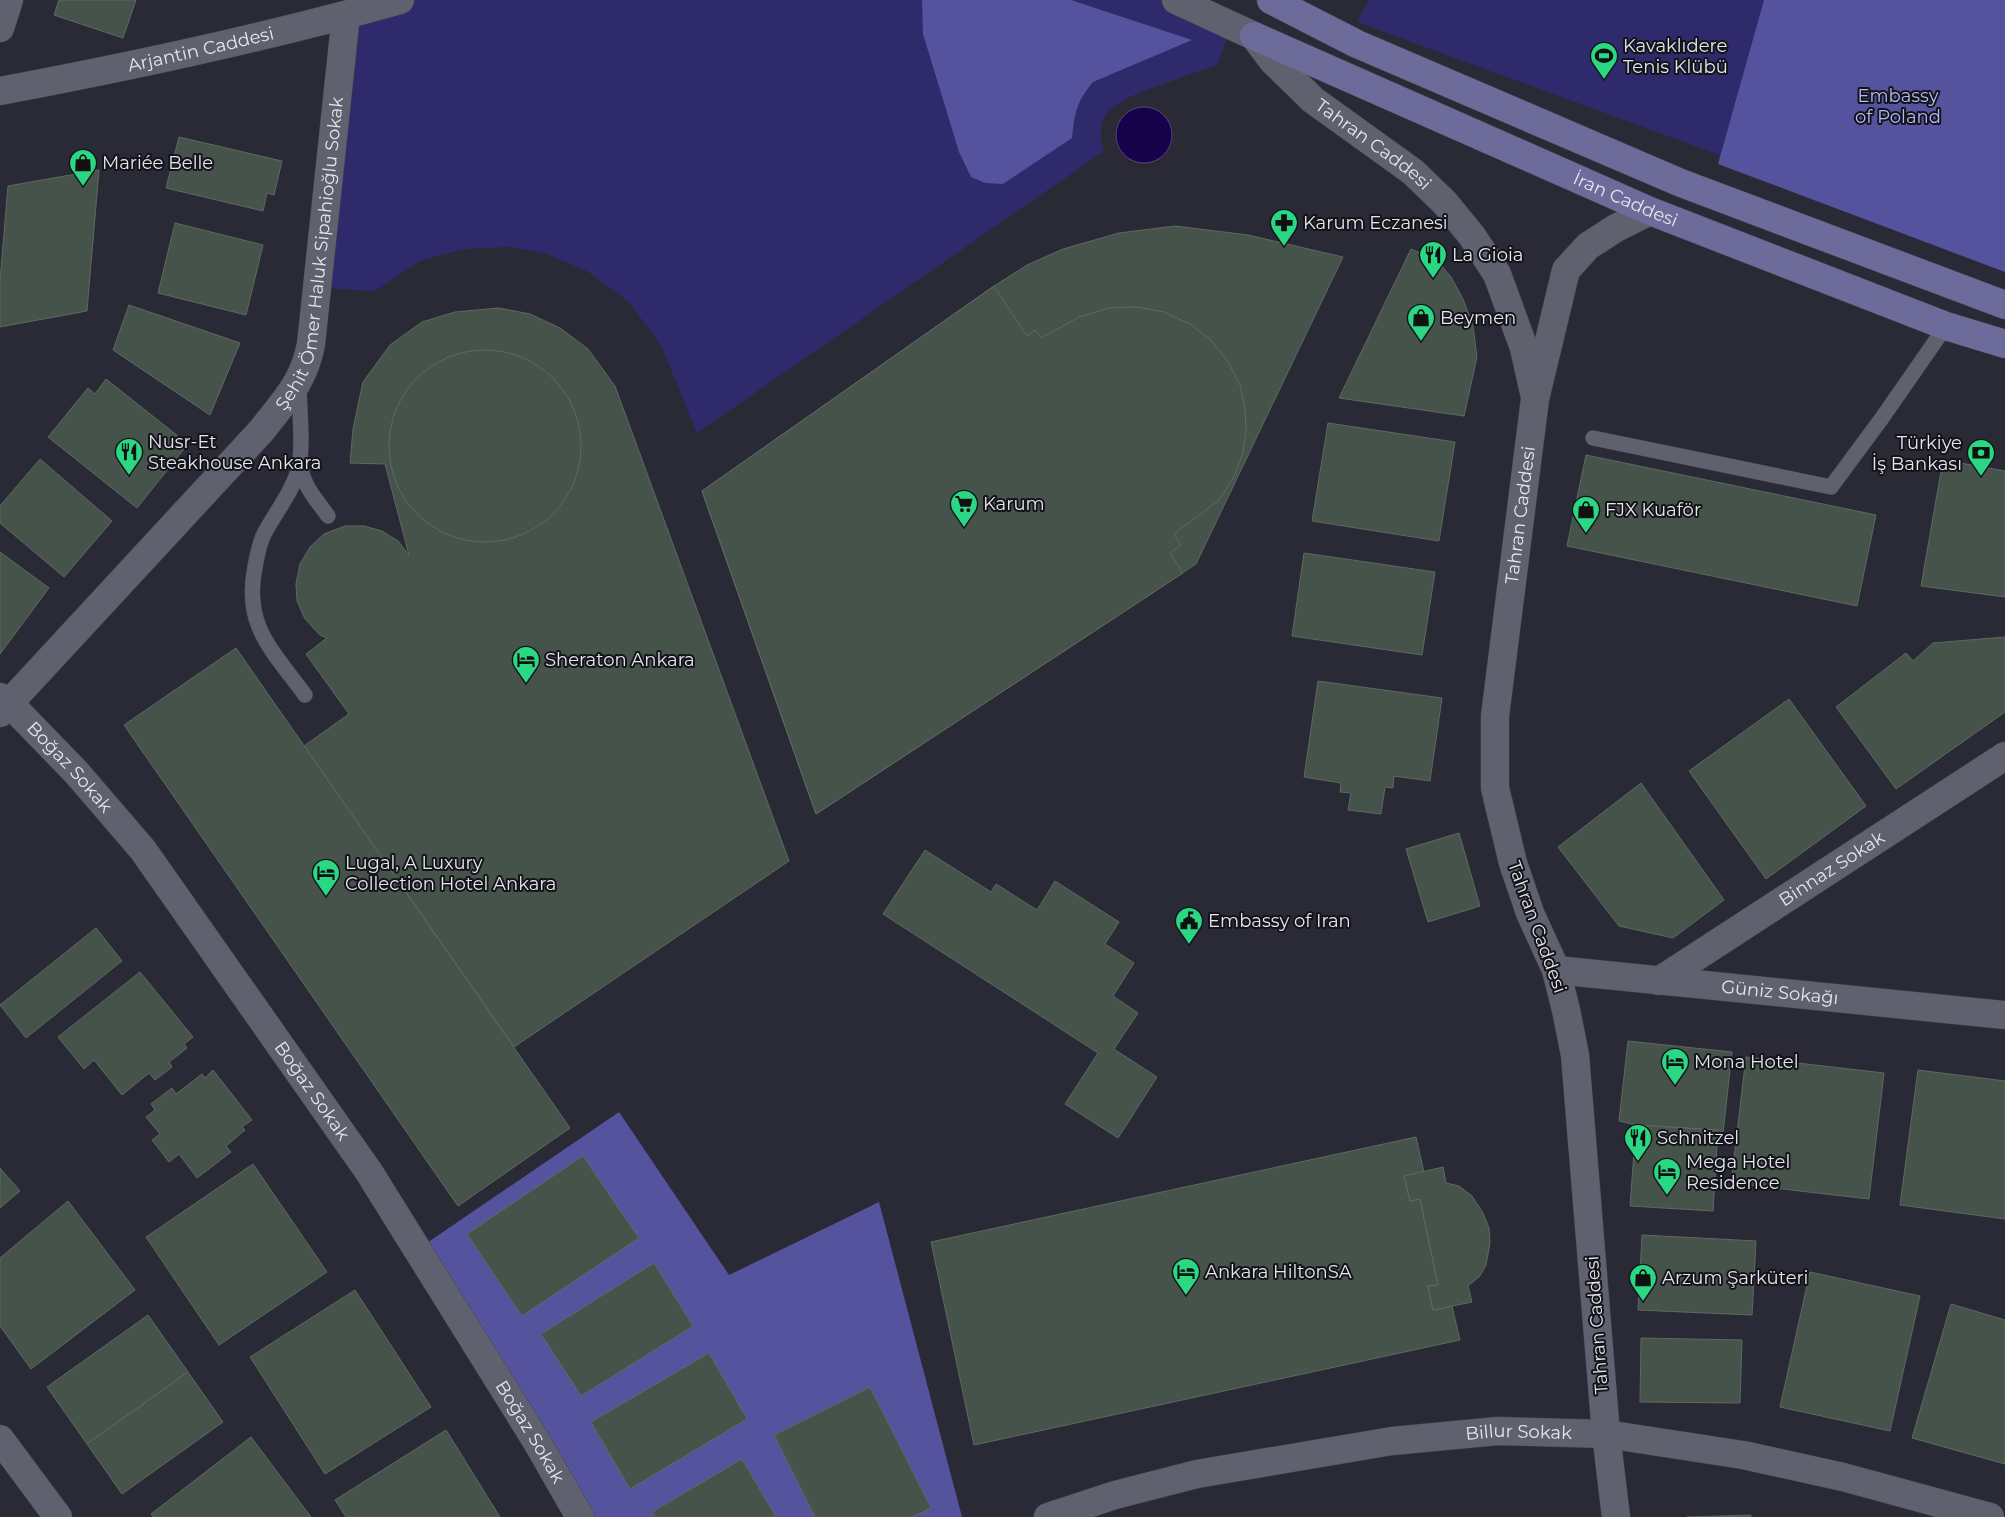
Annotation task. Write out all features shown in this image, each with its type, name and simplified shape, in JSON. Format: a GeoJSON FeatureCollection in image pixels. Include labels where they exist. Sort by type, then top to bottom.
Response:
{"type":"FeatureCollection","features":[{"type":"Feature","properties":{"kind":"main road","name":"İran Caddesi"},"geometry":{"type":"LineString","coordinates":[[1271,0],[1357,44],[1681,183],[2005,305]]}},
{"type":"Feature","properties":{"kind":"main road","name":"İran Caddesi"},"geometry":{"type":"LineString","coordinates":[[1254,36],[1650,211],[1946,326],[2005,344]]}},
{"type":"Feature","properties":{"kind":"street"},"geometry":{"type":"LineString","coordinates":[[0,28],[9,0]]}},
{"type":"Feature","properties":{"kind":"street","name":"Arjantin Caddesi"},"geometry":{"type":"LineString","coordinates":[[0,91],[108,71],[346,15],[400,0]]}},
{"type":"Feature","properties":{"kind":"street"},"geometry":{"type":"LineString","coordinates":[[1176,0],[1254,36]]}},
{"type":"Feature","properties":{"kind":"street","name":"Şehit Ömer Haluk Sipahioğlu Sokak"},"geometry":{"type":"LineString","coordinates":[[3,704],[262,430],[299,382],[309,358],[311,344],[346,15]]}},
{"type":"Feature","properties":{"kind":"street","name":"Tahran Caddesi"},"geometry":{"type":"LineString","coordinates":[[1254,36],[1273,61],[1313,100],[1413,172],[1445,203],[1472,236],[1496,274],[1524,348],[1535,399]]}},
{"type":"Feature","properties":{"kind":"street","name":"Tahran Caddesi"},"geometry":{"type":"LineString","coordinates":[[1616,1517],[1606,1434],[1575,1055],[1556,970],[1530,913],[1513,863],[1495,788],[1495,716],[1535,399],[1566,270],[1588,246],[1616,228],[1650,211]]}},
{"type":"Feature","properties":{"kind":"street","name":"Boğaz Sokak"},"geometry":{"type":"LineString","coordinates":[[3,704],[76,772],[144,850],[370,1172],[537,1442],[580,1517]]}},
{"type":"Feature","properties":{"kind":"street","name":"Binnaz Sokak"},"geometry":{"type":"LineString","coordinates":[[1659,981],[2005,756]]}},
{"type":"Feature","properties":{"kind":"street","name":"Güniz Sokağı"},"geometry":{"type":"LineString","coordinates":[[1556,970],[2005,1016]]}},
{"type":"Feature","properties":{"kind":"street","name":"Billur Sokak"},"geometry":{"type":"LineString","coordinates":[[1048,1517],[1115,1495],[1197,1474],[1392,1441],[1498,1431],[1606,1434],[1743,1455],[1843,1477],[1990,1517]]}},
{"type":"Feature","properties":{"kind":"street"},"geometry":{"type":"LineString","coordinates":[[0,1439],[58,1517]]}},
{"type":"Feature","properties":{"kind":"lane"},"geometry":{"type":"LineString","coordinates":[[1593,438],[1831,487],[1946,326]]}},
{"type":"Feature","properties":{"kind":"lane"},"geometry":{"type":"LineString","coordinates":[[299,382],[300,459],[304,480],[310,493],[328,516]]}},
{"type":"Feature","properties":{"kind":"lane"},"geometry":{"type":"LineString","coordinates":[[300,459],[296,479],[263,535],[255,564],[251,594],[256,621],[265,640],[305,695]]}},
{"type":"Feature","properties":{"kind":"green space"},"geometry":{"type":"Polygon","coordinates":[[[400,0],[1176,0],[1232,25],[1217,65],[1138,93],[1116,105],[1107,114],[1102,124],[1101,136],[1104,151],[697,433],[661,345],[629,302],[587,271],[547,254],[511,247],[463,249],[420,261],[375,291],[317,288],[346,15],[400,0]]]}},
{"type":"Feature","properties":{"kind":"green space"},"geometry":{"type":"Polygon","coordinates":[[[922,0],[1071,0],[1192,40],[1093,82],[1077,108],[1072,138],[1003,184],[985,183],[971,177],[959,152],[923,34],[922,0]]]}},
{"type":"Feature","properties":{"kind":"green space","name":"Embassy of Poland"},"geometry":{"type":"Polygon","coordinates":[[[1369,0],[2005,0],[2005,260],[1357,22],[1369,0]]]}},
{"type":"Feature","properties":{"kind":"green space","name":"Embassy of Poland"},"geometry":{"type":"Polygon","coordinates":[[[1764,0],[2005,0],[2005,272],[1718,164],[1764,0]]]}},
{"type":"Feature","properties":{"kind":"green space"},"geometry":{"type":"Polygon","coordinates":[[[619,1112],[729,1275],[879,1202],[962,1517],[580,1517],[418,1249],[619,1112]]]}},
{"type":"Feature","properties":{"kind":"shaded area"},"geometry":{"type":"Polygon","coordinates":[[[1139,107],[1149,107],[1164,115],[1170,124],[1172,135],[1170,146],[1164,155],[1149,163],[1139,163],[1128,158],[1121,151],[1116,140],[1116,130],[1121,119],[1128,112],[1139,107]]]}},
{"type":"Feature","properties":{"kind":"building"},"geometry":{"type":"Polygon","coordinates":[[[59,0],[136,0],[123,38],[54,15],[59,0]]]}},
{"type":"Feature","properties":{"kind":"building"},"geometry":{"type":"Polygon","coordinates":[[[179,137],[282,161],[274,195],[267,193],[263,211],[166,188],[179,137]]]}},
{"type":"Feature","properties":{"kind":"building"},"geometry":{"type":"Polygon","coordinates":[[[99,170],[87,311],[0,327],[0,281],[8,186],[99,170]]]}},
{"type":"Feature","properties":{"kind":"building"},"geometry":{"type":"Polygon","coordinates":[[[175,223],[263,245],[246,315],[158,293],[175,223]]]}},
{"type":"Feature","properties":{"kind":"building","name":"Karum"},"geometry":{"type":"Polygon","coordinates":[[[1175,226],[1248,235],[1343,257],[1196,564],[816,814],[702,491],[994,286],[1027,265],[1063,249],[1119,233],[1175,226]]]}},
{"type":"Feature","properties":{"kind":"building","name":"Beymen"},"geometry":{"type":"Polygon","coordinates":[[[1411,249],[1436,259],[1451,277],[1463,299],[1473,326],[1477,357],[1464,416],[1339,398],[1411,249]]]}},
{"type":"Feature","properties":{"kind":"building","name":"Karum"},"geometry":{"type":"Polygon","coordinates":[[[994,286],[1027,336],[1035,330],[1041,338],[1079,317],[1109,308],[1137,307],[1164,312],[1190,324],[1211,340],[1228,362],[1240,385],[1245,407],[1246,431],[1243,453],[1233,479],[1218,501],[1174,534],[1181,545],[1170,553],[1183,573],[816,814],[702,491],[994,286]]]}},
{"type":"Feature","properties":{"kind":"building"},"geometry":{"type":"Polygon","coordinates":[[[129,305],[240,343],[210,415],[113,350],[129,305]]]}},
{"type":"Feature","properties":{"kind":"building","name":"Sheraton Ankara"},"geometry":{"type":"Polygon","coordinates":[[[499,308],[530,314],[560,328],[588,349],[615,386],[789,861],[514,1047],[304,746],[349,714],[306,654],[327,638],[320,635],[305,619],[297,601],[296,584],[300,564],[310,547],[324,534],[345,526],[364,526],[382,531],[398,541],[409,555],[385,464],[350,463],[353,429],[363,382],[390,345],[422,322],[455,312],[499,308]]]}},
{"type":"Feature","properties":{"kind":"building"},"geometry":{"type":"Polygon","coordinates":[[[476,350],[494,350],[522,357],[539,366],[553,378],[565,392],[574,409],[581,437],[581,455],[574,483],[565,500],[553,514],[539,526],[522,535],[494,542],[476,542],[448,535],[431,526],[405,500],[393,474],[389,455],[389,437],[396,409],[405,392],[431,366],[457,354],[476,350]]]}},
{"type":"Feature","properties":{"kind":"building","name":"Nusr-Et Steakhouse Ankara"},"geometry":{"type":"Polygon","coordinates":[[[106,379],[188,444],[137,508],[48,437],[88,388],[95,394],[106,379]]]}},
{"type":"Feature","properties":{"kind":"building"},"geometry":{"type":"Polygon","coordinates":[[[1328,423],[1455,442],[1439,541],[1312,521],[1328,423]]]}},
{"type":"Feature","properties":{"kind":"building"},"geometry":{"type":"Polygon","coordinates":[[[1586,455],[1876,515],[1857,606],[1567,546],[1586,455]]]}},
{"type":"Feature","properties":{"kind":"building"},"geometry":{"type":"Polygon","coordinates":[[[40,459],[112,521],[64,577],[0,523],[0,506],[40,459]]]}},
{"type":"Feature","properties":{"kind":"building"},"geometry":{"type":"Polygon","coordinates":[[[1943,460],[2005,471],[2005,597],[1921,586],[1943,460]]]}},
{"type":"Feature","properties":{"kind":"building"},"geometry":{"type":"Polygon","coordinates":[[[0,552],[49,588],[0,654],[0,552]]]}},
{"type":"Feature","properties":{"kind":"building"},"geometry":{"type":"Polygon","coordinates":[[[1304,553],[1435,572],[1422,655],[1292,636],[1304,553]]]}},
{"type":"Feature","properties":{"kind":"building"},"geometry":{"type":"Polygon","coordinates":[[[2005,637],[2005,712],[1896,789],[1836,707],[1906,653],[1913,661],[1933,643],[2005,637]]]}},
{"type":"Feature","properties":{"kind":"building","name":"Lugal, A Luxury Collection Hotel Ankara"},"geometry":{"type":"Polygon","coordinates":[[[236,648],[570,1128],[458,1206],[124,725],[236,648]]]}},
{"type":"Feature","properties":{"kind":"building"},"geometry":{"type":"Polygon","coordinates":[[[1318,681],[1442,698],[1430,781],[1394,776],[1393,788],[1385,787],[1381,814],[1348,810],[1351,793],[1340,792],[1341,783],[1304,777],[1318,681]]]}},
{"type":"Feature","properties":{"kind":"building"},"geometry":{"type":"Polygon","coordinates":[[[1789,699],[1866,806],[1766,879],[1689,771],[1789,699]]]}},
{"type":"Feature","properties":{"kind":"building"},"geometry":{"type":"Polygon","coordinates":[[[1641,783],[1724,900],[1673,938],[1619,926],[1558,847],[1641,783]]]}},
{"type":"Feature","properties":{"kind":"building"},"geometry":{"type":"Polygon","coordinates":[[[1459,833],[1480,906],[1428,922],[1406,849],[1459,833]]]}},
{"type":"Feature","properties":{"kind":"building"},"geometry":{"type":"Polygon","coordinates":[[[925,850],[991,892],[996,884],[1037,910],[1055,881],[1119,922],[1105,944],[1134,963],[1113,996],[1138,1013],[1114,1049],[1157,1077],[1118,1138],[1065,1104],[1098,1053],[883,914],[925,850]]]}},
{"type":"Feature","properties":{"kind":"building"},"geometry":{"type":"Polygon","coordinates":[[[96,928],[122,961],[26,1038],[0,1005],[96,928]]]}},
{"type":"Feature","properties":{"kind":"building"},"geometry":{"type":"Polygon","coordinates":[[[140,972],[193,1037],[184,1044],[187,1048],[169,1062],[172,1067],[155,1080],[149,1073],[122,1095],[94,1060],[84,1069],[58,1037],[140,972]]]}},
{"type":"Feature","properties":{"kind":"building","name":"Mona Hotel"},"geometry":{"type":"Polygon","coordinates":[[[1628,1041],[1732,1052],[1723,1133],[1718,1130],[1636,1125],[1619,1121],[1628,1041]]]}},
{"type":"Feature","properties":{"kind":"building"},"geometry":{"type":"Polygon","coordinates":[[[1746,1057],[1884,1073],[1869,1199],[1731,1183],[1746,1057]]]}},
{"type":"Feature","properties":{"kind":"building"},"geometry":{"type":"Polygon","coordinates":[[[213,1070],[252,1120],[242,1127],[245,1130],[226,1146],[231,1152],[197,1178],[179,1154],[169,1162],[152,1140],[160,1134],[146,1117],[155,1110],[151,1104],[172,1088],[176,1094],[202,1074],[205,1078],[213,1070]]]}},
{"type":"Feature","properties":{"kind":"building"},"geometry":{"type":"Polygon","coordinates":[[[1918,1070],[2005,1081],[2005,1219],[1900,1205],[1918,1070]]]}},
{"type":"Feature","properties":{"kind":"building"},"geometry":{"type":"Polygon","coordinates":[[[1636,1125],[1718,1130],[1713,1211],[1630,1206],[1636,1125]]]}},
{"type":"Feature","properties":{"kind":"building","name":"Ankara HiltonSA"},"geometry":{"type":"Polygon","coordinates":[[[1416,1137],[1424,1172],[1404,1176],[1410,1201],[1420,1199],[1438,1285],[1428,1286],[1433,1310],[1452,1306],[1460,1340],[974,1445],[931,1242],[1416,1137]]]}},
{"type":"Feature","properties":{"kind":"building"},"geometry":{"type":"Polygon","coordinates":[[[583,1156],[639,1238],[522,1316],[467,1234],[583,1156]]]}},
{"type":"Feature","properties":{"kind":"building"},"geometry":{"type":"Polygon","coordinates":[[[253,1164],[327,1272],[219,1345],[146,1237],[253,1164]]]}},
{"type":"Feature","properties":{"kind":"building"},"geometry":{"type":"Polygon","coordinates":[[[1443,1167],[1446,1183],[1459,1186],[1472,1196],[1483,1213],[1489,1228],[1490,1243],[1486,1265],[1480,1276],[1468,1286],[1472,1302],[1433,1310],[1428,1286],[1438,1285],[1420,1199],[1410,1201],[1404,1176],[1443,1167]]]}},
{"type":"Feature","properties":{"kind":"building"},"geometry":{"type":"Polygon","coordinates":[[[0,1168],[20,1191],[0,1208],[0,1168]]]}},
{"type":"Feature","properties":{"kind":"building"},"geometry":{"type":"Polygon","coordinates":[[[68,1201],[135,1290],[31,1369],[0,1326],[0,1258],[68,1201]]]}},
{"type":"Feature","properties":{"kind":"building"},"geometry":{"type":"Polygon","coordinates":[[[1642,1235],[1756,1241],[1752,1315],[1638,1310],[1642,1235]]]}},
{"type":"Feature","properties":{"kind":"building"},"geometry":{"type":"Polygon","coordinates":[[[654,1263],[693,1326],[581,1396],[541,1334],[654,1263]]]}},
{"type":"Feature","properties":{"kind":"building"},"geometry":{"type":"Polygon","coordinates":[[[1810,1272],[1920,1296],[1890,1431],[1780,1407],[1810,1272]]]}},
{"type":"Feature","properties":{"kind":"building"},"geometry":{"type":"Polygon","coordinates":[[[355,1290],[431,1407],[325,1474],[250,1357],[355,1290]]]}},
{"type":"Feature","properties":{"kind":"building"},"geometry":{"type":"Polygon","coordinates":[[[1951,1304],[2005,1320],[2005,1464],[1912,1438],[1951,1304]]]}},
{"type":"Feature","properties":{"kind":"building"},"geometry":{"type":"Polygon","coordinates":[[[148,1315],[188,1372],[87,1444],[47,1387],[148,1315]]]}},
{"type":"Feature","properties":{"kind":"building"},"geometry":{"type":"Polygon","coordinates":[[[1641,1338],[1742,1340],[1740,1403],[1640,1402],[1641,1338]]]}},
{"type":"Feature","properties":{"kind":"building"},"geometry":{"type":"Polygon","coordinates":[[[709,1353],[747,1419],[630,1489],[591,1422],[709,1353]]]}},
{"type":"Feature","properties":{"kind":"building"},"geometry":{"type":"Polygon","coordinates":[[[188,1372],[223,1422],[122,1494],[87,1444],[188,1372]]]}},
{"type":"Feature","properties":{"kind":"building"},"geometry":{"type":"Polygon","coordinates":[[[870,1387],[931,1508],[912,1517],[815,1517],[774,1435],[870,1387]]]}},
{"type":"Feature","properties":{"kind":"building"},"geometry":{"type":"Polygon","coordinates":[[[446,1430],[500,1517],[346,1517],[335,1500],[446,1430]]]}},
{"type":"Feature","properties":{"kind":"building"},"geometry":{"type":"Polygon","coordinates":[[[251,1437],[311,1517],[153,1517],[151,1514],[251,1437]]]}},
{"type":"Feature","properties":{"kind":"building"},"geometry":{"type":"Polygon","coordinates":[[[742,1459],[776,1517],[655,1517],[652,1512],[742,1459]]]}},
{"type":"Feature","properties":{"kind":"building"},"geometry":{"type":"Polygon","coordinates":[[[1751,1515],[1751,1517],[1687,1517],[1751,1515]]]}},
{"type":"Feature","properties":{"kind":"place","name":"Kavaklıdere Tenis Klübü"},"geometry":{"type":"Point","coordinates":[1604,80]}},
{"type":"Feature","properties":{"kind":"place","name":"Mariée Belle"},"geometry":{"type":"Point","coordinates":[83,187]}},
{"type":"Feature","properties":{"kind":"place","name":"Karum Eczanesi"},"geometry":{"type":"Point","coordinates":[1284,247]}},
{"type":"Feature","properties":{"kind":"place","name":"La Gioia"},"geometry":{"type":"Point","coordinates":[1433,279]}},
{"type":"Feature","properties":{"kind":"place","name":"Beymen"},"geometry":{"type":"Point","coordinates":[1421,342]}},
{"type":"Feature","properties":{"kind":"place","name":"Nusr-Et Steakhouse Ankara"},"geometry":{"type":"Point","coordinates":[129,476]}},
{"type":"Feature","properties":{"kind":"place","name":"Türkiye İş Bankası"},"geometry":{"type":"Point","coordinates":[1981,477]}},
{"type":"Feature","properties":{"kind":"place","name":"Karum"},"geometry":{"type":"Point","coordinates":[964,528]}},
{"type":"Feature","properties":{"kind":"place","name":"FJX Kuaför"},"geometry":{"type":"Point","coordinates":[1586,534]}},
{"type":"Feature","properties":{"kind":"place","name":"Sheraton Ankara"},"geometry":{"type":"Point","coordinates":[526,684]}},
{"type":"Feature","properties":{"kind":"place","name":"Lugal, A Luxury Collection Hotel Ankara"},"geometry":{"type":"Point","coordinates":[326,897]}},
{"type":"Feature","properties":{"kind":"place","name":"Embassy of Iran"},"geometry":{"type":"Point","coordinates":[1189,945]}},
{"type":"Feature","properties":{"kind":"place","name":"Mona Hotel"},"geometry":{"type":"Point","coordinates":[1675,1086]}},
{"type":"Feature","properties":{"kind":"place","name":"Schnitzel"},"geometry":{"type":"Point","coordinates":[1638,1162]}},
{"type":"Feature","properties":{"kind":"place","name":"Mega Hotel Residence"},"geometry":{"type":"Point","coordinates":[1667,1196]}},
{"type":"Feature","properties":{"kind":"place","name":"Ankara HiltonSA"},"geometry":{"type":"Point","coordinates":[1186,1296]}},
{"type":"Feature","properties":{"kind":"place","name":"Arzum Şarküteri"},"geometry":{"type":"Point","coordinates":[1643,1302]}}]}
